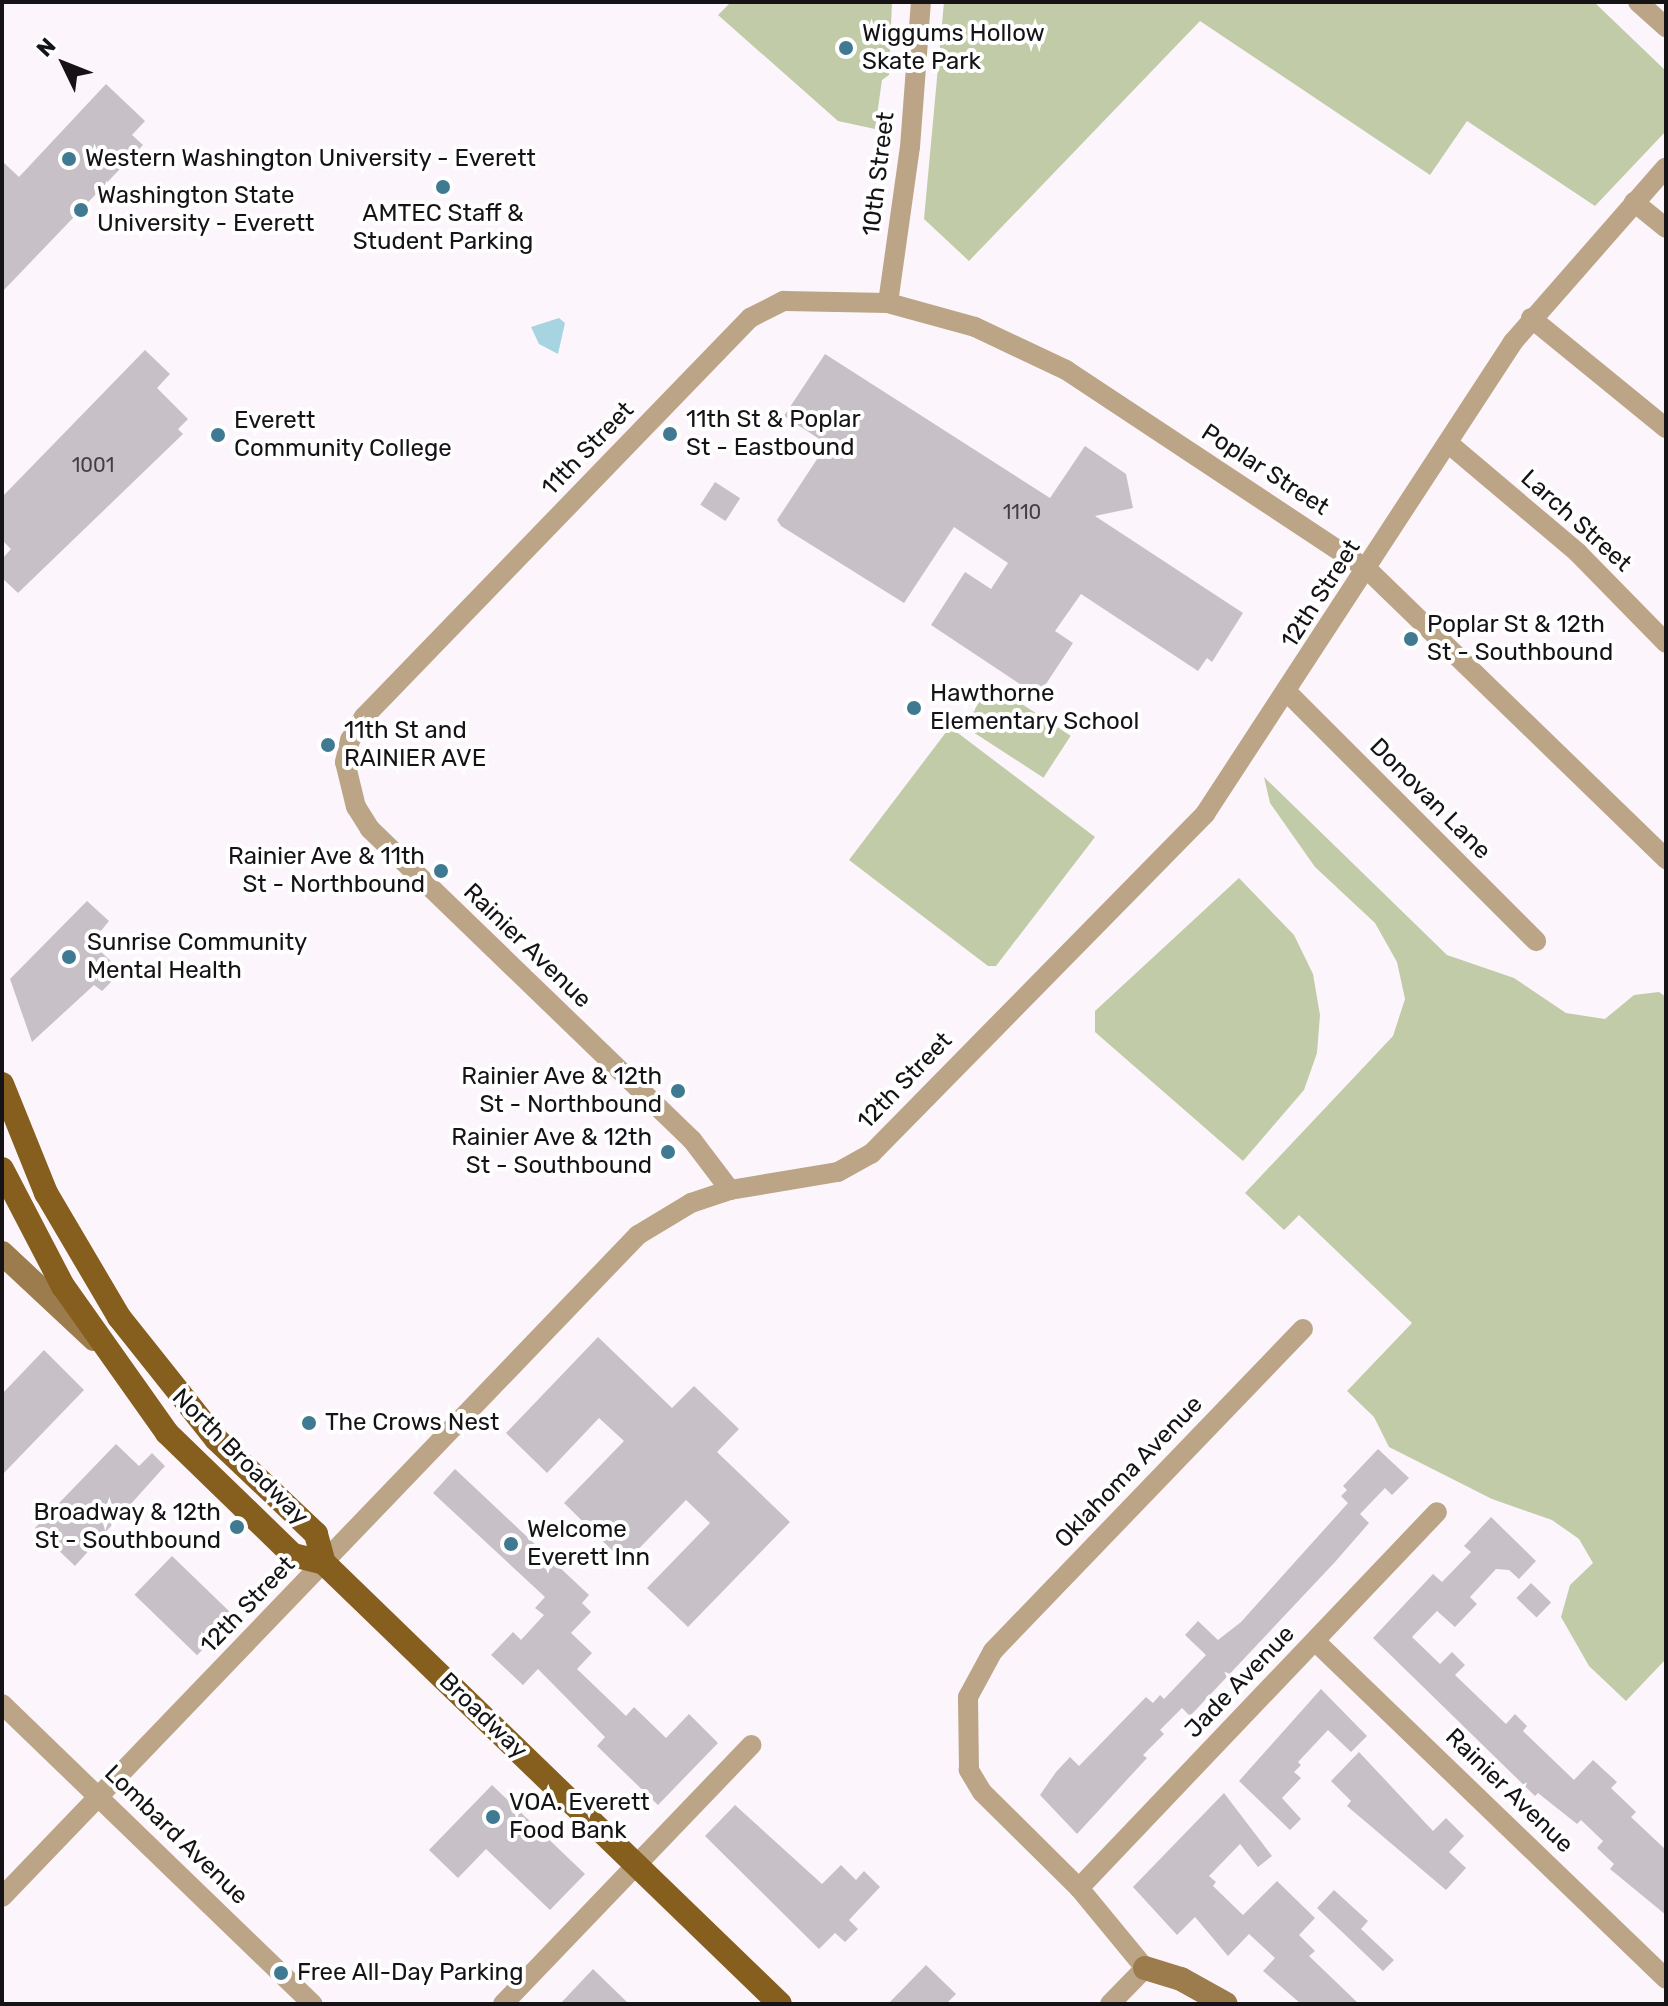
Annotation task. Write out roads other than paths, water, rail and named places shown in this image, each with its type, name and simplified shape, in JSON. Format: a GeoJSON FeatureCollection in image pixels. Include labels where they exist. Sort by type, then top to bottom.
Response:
{"type":"FeatureCollection","features":[{"type":"Feature","properties":{"kind":"main road","name":"North Broadway"},"geometry":{"type":"LineString","coordinates":[[2,1084],[46,1193],[119,1317],[216,1439],[316,1534],[324,1563],[293,1555],[179,1444],[106,1351],[32,1232],[2,1169]]}},
{"type":"Feature","properties":{"kind":"main road","name":"Broadway"},"geometry":{"type":"LineString","coordinates":[[324,1563],[780,2004]]}},
{"type":"Feature","properties":{"kind":"street","name":"10th Street"},"geometry":{"type":"LineString","coordinates":[[888,303],[910,147],[921,2]]}},
{"type":"Feature","properties":{"kind":"street"},"geometry":{"type":"LineString","coordinates":[[1638,2],[1666,27]]}},
{"type":"Feature","properties":{"kind":"street","name":"12th Street"},"geometry":{"type":"LineString","coordinates":[[2,1897],[638,1235],[691,1203],[730,1190],[801,1181],[838,1172],[871,1154],[1205,814],[1288,693],[1531,318],[1666,167]]}},
{"type":"Feature","properties":{"kind":"street"},"geometry":{"type":"LineString","coordinates":[[1634,202],[1666,228]]}},
{"type":"Feature","properties":{"kind":"street","name":"11th Street"},"geometry":{"type":"LineString","coordinates":[[364,717],[750,318],[784,301],[888,303]]}},
{"type":"Feature","properties":{"kind":"street","name":"Poplar Street"},"geometry":{"type":"LineString","coordinates":[[888,303],[975,327],[1066,370],[1367,569],[1666,859]]}},
{"type":"Feature","properties":{"kind":"street"},"geometry":{"type":"LineString","coordinates":[[1531,318],[1666,428]]}},
{"type":"Feature","properties":{"kind":"street","name":"Larch Street"},"geometry":{"type":"LineString","coordinates":[[1448,443],[1578,553],[1666,643]]}},
{"type":"Feature","properties":{"kind":"street","name":"Donovan Lane"},"geometry":{"type":"LineString","coordinates":[[1288,693],[1536,941]]}},
{"type":"Feature","properties":{"kind":"street","name":"Rainier Avenue"},"geometry":{"type":"LineString","coordinates":[[364,717],[350,740],[345,762],[356,807],[370,829],[692,1140],[730,1190]]}},
{"type":"Feature","properties":{"kind":"street"},"geometry":{"type":"LineString","coordinates":[[2,1253],[106,1351]]}},
{"type":"Feature","properties":{"kind":"street","name":"Oklahoma Avenue"},"geometry":{"type":"LineString","coordinates":[[1145,1968],[1079,1888],[982,1792],[969,1770],[968,1697],[993,1651],[1303,1329]]}},
{"type":"Feature","properties":{"kind":"street","name":"Jade Avenue"},"geometry":{"type":"LineString","coordinates":[[1079,1888],[1437,1512]]}},
{"type":"Feature","properties":{"kind":"street","name":"Rainier Avenue"},"geometry":{"type":"LineString","coordinates":[[1315,1641],[1666,1979]]}},
{"type":"Feature","properties":{"kind":"street","name":"Lombard Avenue"},"geometry":{"type":"LineString","coordinates":[[2,1704],[313,2004]]}},
{"type":"Feature","properties":{"kind":"street"},"geometry":{"type":"LineString","coordinates":[[503,2004],[751,1745]]}},
{"type":"Feature","properties":{"kind":"street"},"geometry":{"type":"LineString","coordinates":[[1110,2004],[1145,1968],[1181,1979],[1226,2004]]}},
{"type":"Feature","properties":{"kind":"water"},"geometry":{"type":"Polygon","coordinates":[[[559,318],[565,323],[558,354],[539,344],[531,327],[559,318]]]}},
{"type":"Feature","properties":{"kind":"place","name":"Wiggums Hollow Skate Park"},"geometry":{"type":"Point","coordinates":[846,48]}},
{"type":"Feature","properties":{"kind":"place","name":"Western Washington University - Everett"},"geometry":{"type":"Point","coordinates":[69,159]}},
{"type":"Feature","properties":{"kind":"place","name":"AMTEC Staff & Student Parking"},"geometry":{"type":"Point","coordinates":[443,187]}},
{"type":"Feature","properties":{"kind":"place","name":"Washington State University - Everett"},"geometry":{"type":"Point","coordinates":[81,210]}},
{"type":"Feature","properties":{"kind":"place","name":"11th St & Poplar St - Eastbound"},"geometry":{"type":"Point","coordinates":[670,434]}},
{"type":"Feature","properties":{"kind":"place","name":"Everett Community College"},"geometry":{"type":"Point","coordinates":[218,435]}},
{"type":"Feature","properties":{"kind":"place","name":"Poplar St & 12th St - Southbound"},"geometry":{"type":"Point","coordinates":[1411,639]}},
{"type":"Feature","properties":{"kind":"place","name":"Hawthorne Elementary School"},"geometry":{"type":"Point","coordinates":[914,708]}},
{"type":"Feature","properties":{"kind":"place","name":"11th St and RAINIER AVE"},"geometry":{"type":"Point","coordinates":[328,745]}},
{"type":"Feature","properties":{"kind":"place","name":"Rainier Ave & 11th St - Northbound"},"geometry":{"type":"Point","coordinates":[441,871]}},
{"type":"Feature","properties":{"kind":"place","name":"Sunrise Community Mental Health"},"geometry":{"type":"Point","coordinates":[69,957]}},
{"type":"Feature","properties":{"kind":"place","name":"Rainier Ave & 12th St - Northbound"},"geometry":{"type":"Point","coordinates":[678,1091]}},
{"type":"Feature","properties":{"kind":"place","name":"Rainier Ave & 12th St - Southbound"},"geometry":{"type":"Point","coordinates":[668,1152]}},
{"type":"Feature","properties":{"kind":"place","name":"The Crows Nest"},"geometry":{"type":"Point","coordinates":[309,1423]}},
{"type":"Feature","properties":{"kind":"place","name":"Broadway & 12th St - Southbound"},"geometry":{"type":"Point","coordinates":[237,1527]}},
{"type":"Feature","properties":{"kind":"place","name":"Welcome Everett Inn"},"geometry":{"type":"Point","coordinates":[511,1544]}},
{"type":"Feature","properties":{"kind":"place","name":"VOA. Everett Food Bank"},"geometry":{"type":"Point","coordinates":[493,1817]}},
{"type":"Feature","properties":{"kind":"place","name":"Free All-Day Parking"},"geometry":{"type":"Point","coordinates":[281,1973]}}]}
